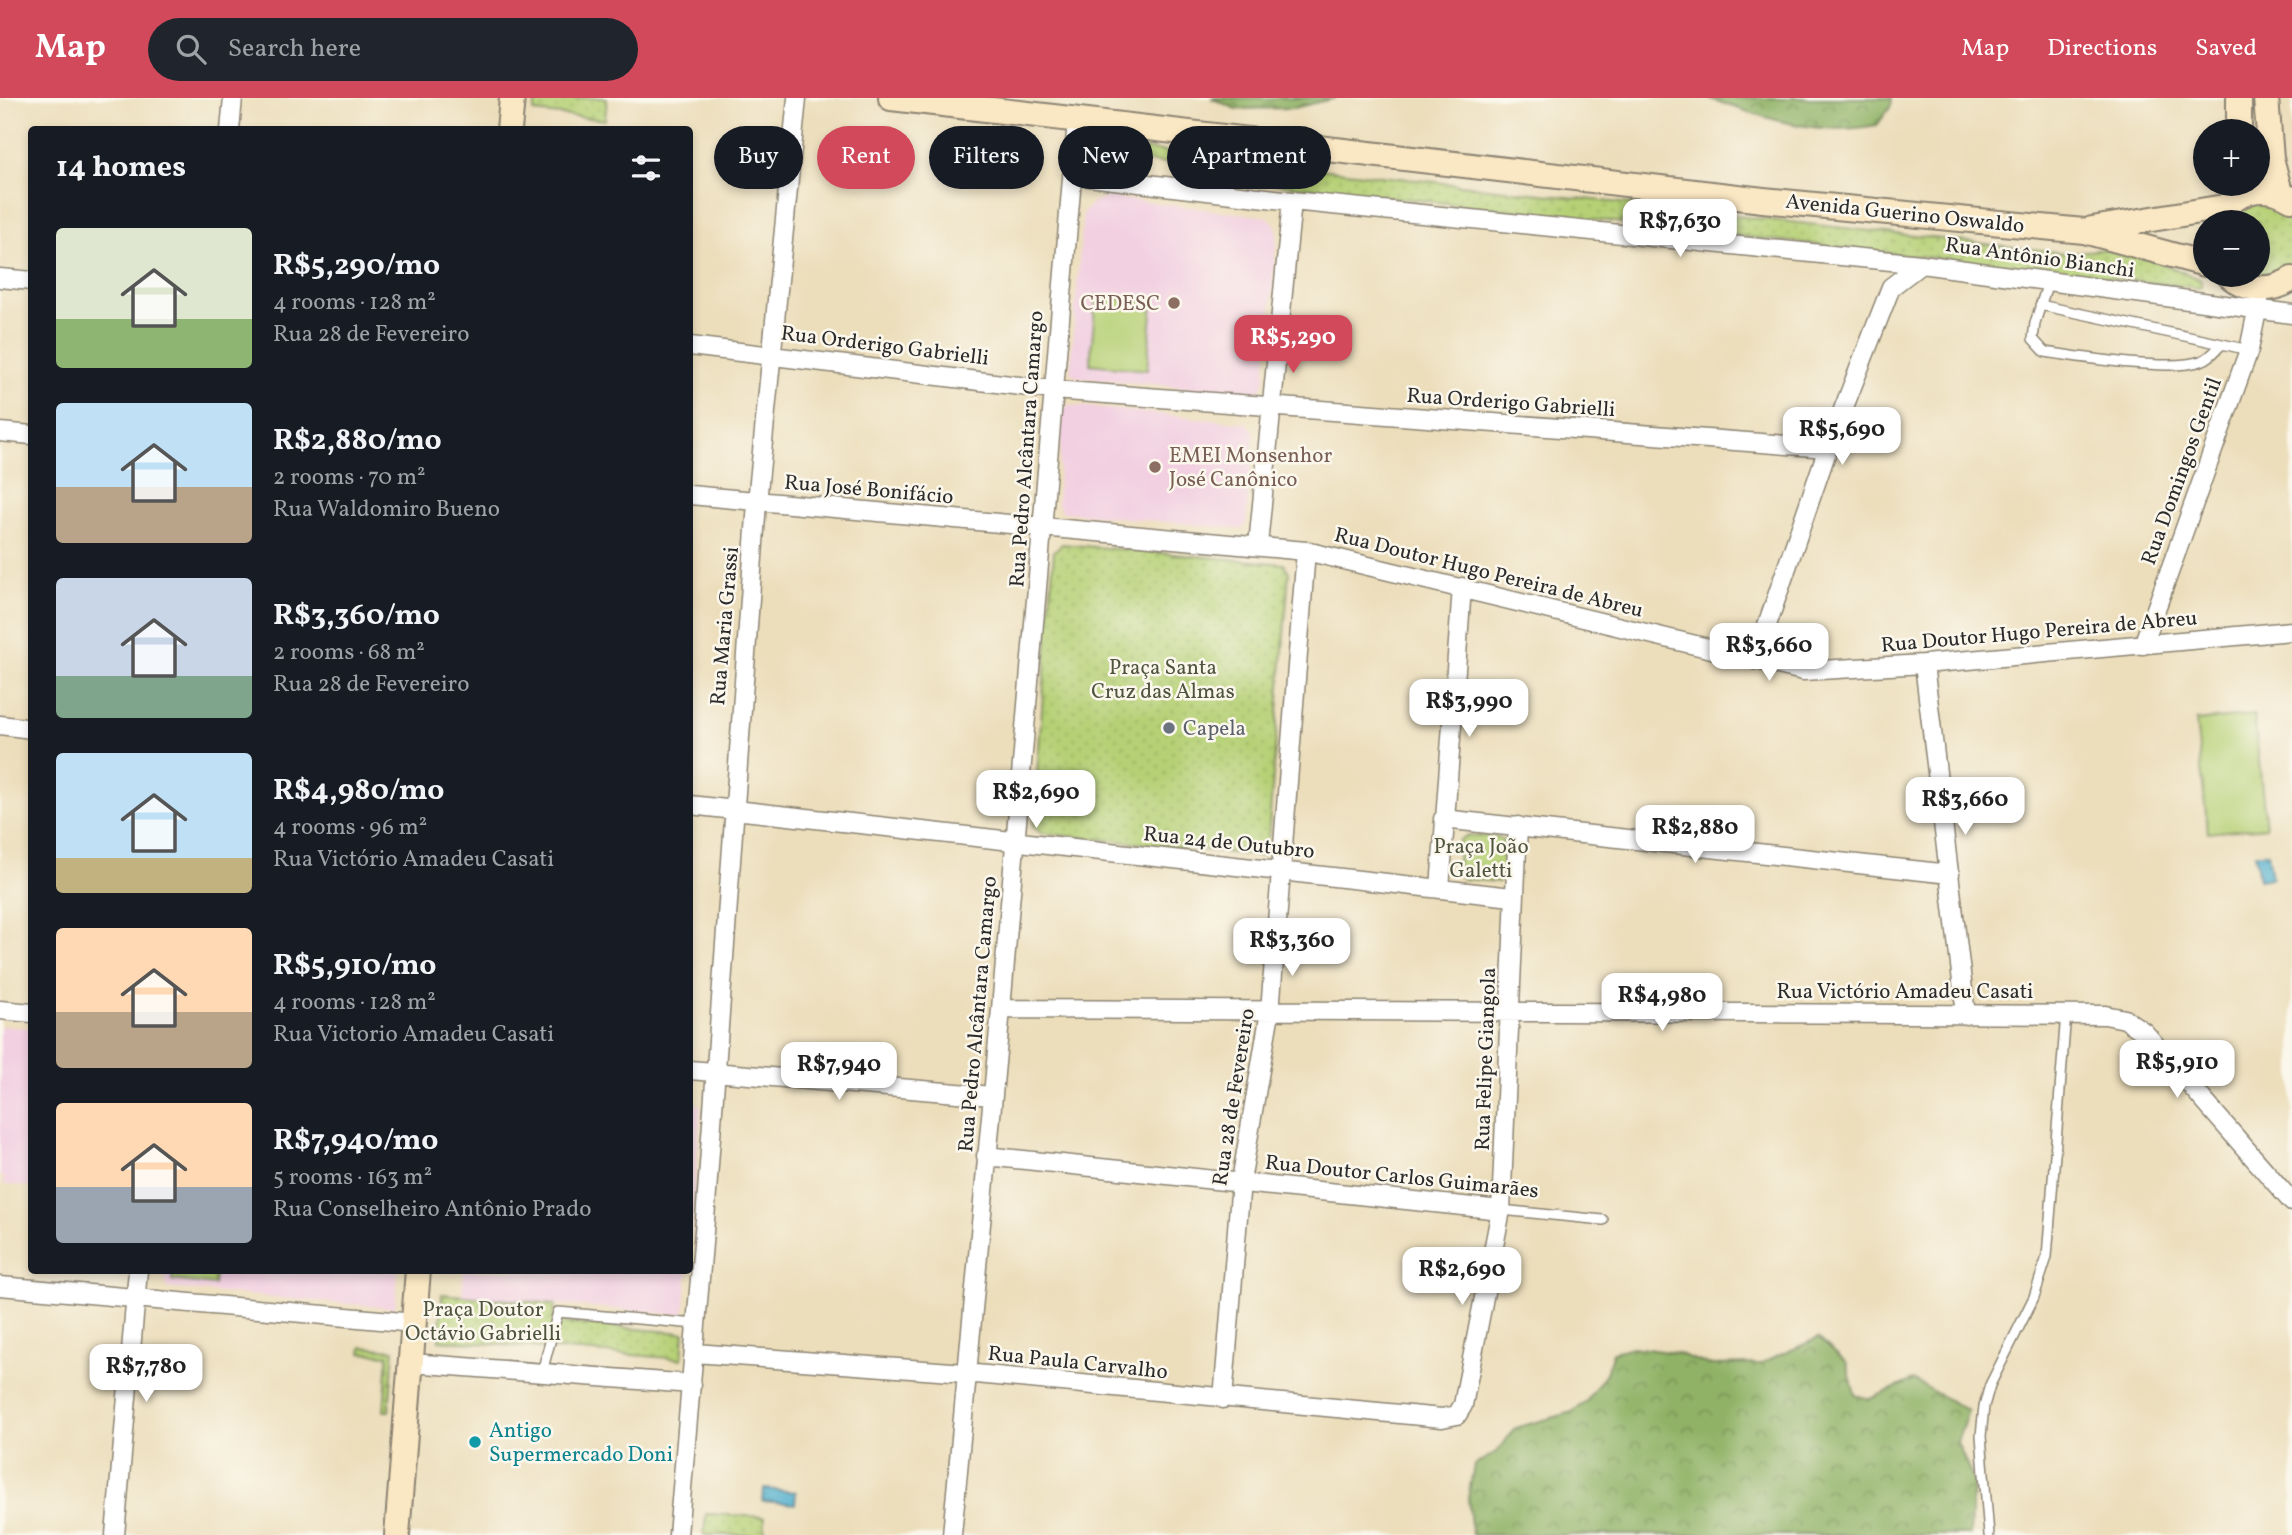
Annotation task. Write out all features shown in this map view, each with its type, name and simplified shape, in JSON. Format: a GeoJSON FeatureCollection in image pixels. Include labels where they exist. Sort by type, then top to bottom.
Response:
{"type":"FeatureCollection","features":[{"type":"Feature","properties":{"kind":"street"},"geometry":{"type":"LineString","coordinates":[[230,126],[233,98]]}},
{"type":"Feature","properties":{"kind":"street"},"geometry":{"type":"LineString","coordinates":[[509,126],[512,98]]}},
{"type":"Feature","properties":{"kind":"street","name":"Rua Maria Grassi"},"geometry":{"type":"LineString","coordinates":[[678,1535],[695,1353],[732,810],[769,354],[797,98]]}},
{"type":"Feature","properties":{"kind":"street","name":"Avenida Guerino Oswaldo"},"geometry":{"type":"LineString","coordinates":[[891,98],[1019,106],[1077,120],[1763,200],[2084,231],[2193,261]]}},
{"type":"Feature","properties":{"kind":"street"},"geometry":{"type":"LineString","coordinates":[[2239,98],[2239,119]]}},
{"type":"Feature","properties":{"kind":"street"},"geometry":{"type":"LineString","coordinates":[[2266,98],[2271,158],[2286,196]]}},
{"type":"Feature","properties":{"kind":"street","name":"Rua Pedro Alcântara Camargo"},"geometry":{"type":"LineString","coordinates":[[1076,126],[1077,120]]}},
{"type":"Feature","properties":{"kind":"street","name":"Rua Antônio Bianchi"},"geometry":{"type":"LineString","coordinates":[[1153,185],[1921,264],[2048,282],[2259,300],[2292,314]]}},
{"type":"Feature","properties":{"kind":"street","name":"Rua Pedro Alcântara Camargo"},"geometry":{"type":"LineString","coordinates":[[952,1535],[1044,527],[1071,189]]}},
{"type":"Feature","properties":{"kind":"street","name":"Avenida Guerino Oswaldo"},"geometry":{"type":"LineString","coordinates":[[2084,231],[2227,203],[2259,189],[2286,196]]}},
{"type":"Feature","properties":{"kind":"street"},"geometry":{"type":"LineString","coordinates":[[1258,545],[1292,201]]}},
{"type":"Feature","properties":{"kind":"street"},"geometry":{"type":"LineString","coordinates":[[1755,660],[1828,447],[1891,287],[1921,264]]}},
{"type":"Feature","properties":{"kind":"street"},"geometry":{"type":"LineString","coordinates":[[0,278],[28,281]]}},
{"type":"Feature","properties":{"kind":"street"},"geometry":{"type":"LineString","coordinates":[[2247,287],[2259,300],[2291,280]]}},
{"type":"Feature","properties":{"kind":"street","name":"Rua Domingos Gentil"},"geometry":{"type":"LineString","coordinates":[[2143,645],[2249,350],[2259,300]]}},
{"type":"Feature","properties":{"kind":"street","name":"Rua Orderigo Gabrielli"},"geometry":{"type":"LineString","coordinates":[[693,346],[1053,390],[1828,447]]}},
{"type":"Feature","properties":{"kind":"street"},"geometry":{"type":"LineString","coordinates":[[0,432],[28,435]]}},
{"type":"Feature","properties":{"kind":"street","name":"Rua José Bonifácio"},"geometry":{"type":"LineString","coordinates":[[693,495],[1258,545]]}},
{"type":"Feature","properties":{"kind":"street","name":"Rua Doutor Hugo Pereira de Abreu"},"geometry":{"type":"LineString","coordinates":[[1258,545],[1306,551],[1462,587],[1803,671],[1924,664],[2292,631]]}},
{"type":"Feature","properties":{"kind":"street","name":"Rua 28 de Fevereiro"},"geometry":{"type":"LineString","coordinates":[[1223,1399],[1241,1181],[1270,1012],[1306,551]]}},
{"type":"Feature","properties":{"kind":"street"},"geometry":{"type":"LineString","coordinates":[[1440,889],[1462,587]]}},
{"type":"Feature","properties":{"kind":"street"},"geometry":{"type":"LineString","coordinates":[[1924,664],[1966,1015]]}},
{"type":"Feature","properties":{"kind":"street"},"geometry":{"type":"LineString","coordinates":[[0,725],[28,728]]}},
{"type":"Feature","properties":{"kind":"street","name":"Rua 24 de Outubro"},"geometry":{"type":"LineString","coordinates":[[693,805],[1512,897]]}},
{"type":"Feature","properties":{"kind":"street"},"geometry":{"type":"LineString","coordinates":[[1443,819],[1950,874]]}},
{"type":"Feature","properties":{"kind":"street","name":"Rua Felipe Giangola"},"geometry":{"type":"LineString","coordinates":[[1457,1415],[1463,1405],[1501,1210],[1511,1013],[1512,897],[1518,826]]}},
{"type":"Feature","properties":{"kind":"street","name":"Rua Victório Amadeu Casati"},"geometry":{"type":"LineString","coordinates":[[1001,1009],[1966,1015],[2059,1013],[2125,1019],[2144,1032],[2292,1202]]}},
{"type":"Feature","properties":{"kind":"street"},"geometry":{"type":"LineString","coordinates":[[0,1010],[28,1013]]}},
{"type":"Feature","properties":{"kind":"street"},"geometry":{"type":"LineString","coordinates":[[693,1070],[992,1096]]}},
{"type":"Feature","properties":{"kind":"street","name":"Rua Doutor Carlos Guimarães"},"geometry":{"type":"LineString","coordinates":[[986,1156],[1501,1210]]}},
{"type":"Feature","properties":{"kind":"street"},"geometry":{"type":"LineString","coordinates":[[116,1535],[138,1274]]}},
{"type":"Feature","properties":{"kind":"street"},"geometry":{"type":"LineString","coordinates":[[397,1535],[418,1274]]}},
{"type":"Feature","properties":{"kind":"street"},"geometry":{"type":"LineString","coordinates":[[0,1286],[415,1323]]}},
{"type":"Feature","properties":{"kind":"street","name":"Rua Paula Carvalho"},"geometry":{"type":"LineString","coordinates":[[695,1353],[965,1373],[1442,1418],[1457,1415]]}},
{"type":"Feature","properties":{"kind":"street"},"geometry":{"type":"LineString","coordinates":[[411,1363],[692,1384]]}},
{"type":"Feature","properties":{"kind":"lane"},"geometry":{"type":"LineString","coordinates":[[2048,282],[2040,304],[2034,339],[2045,352],[2111,361],[2198,363],[2208,358],[2221,344]]}},
{"type":"Feature","properties":{"kind":"lane"},"geometry":{"type":"LineString","coordinates":[[2040,304],[2249,350]]}},
{"type":"Feature","properties":{"kind":"lane"},"geometry":{"type":"LineString","coordinates":[[1989,1535],[1981,1436],[1984,1406],[1990,1385],[2034,1297],[2048,1257],[2059,1013]]}},
{"type":"Feature","properties":{"kind":"lane","name":"Rua Doutor Carlos Guimarães"},"geometry":{"type":"LineString","coordinates":[[1501,1210],[1603,1220]]}},
{"type":"Feature","properties":{"kind":"lane"},"geometry":{"type":"LineString","coordinates":[[542,1373],[558,1312],[696,1324]]}},
{"type":"Feature","properties":{"kind":"shaded area","name":"CEDESC"},"geometry":{"type":"Polygon","coordinates":[[[1107,197],[1268,217],[1275,224],[1277,233],[1262,388],[1254,394],[1077,377],[1070,372],[1083,213],[1093,203],[1107,197]]]}},
{"type":"Feature","properties":{"kind":"shaded area","name":"EMEI Monsenhor José Canônico"},"geometry":{"type":"Polygon","coordinates":[[[1068,405],[1247,423],[1254,432],[1246,523],[1242,529],[1063,512],[1057,503],[1063,409],[1068,405]]]}},
{"type":"Feature","properties":{"kind":"shaded area"},"geometry":{"type":"Polygon","coordinates":[[[0,1026],[28,1028],[28,1187],[3,1184],[4,1177],[0,1176],[0,1026]]]}},
{"type":"Feature","properties":{"kind":"shaded area"},"geometry":{"type":"Polygon","coordinates":[[[693,1104],[701,1105],[693,1210],[693,1104]]]}},
{"type":"Feature","properties":{"kind":"shaded area"},"geometry":{"type":"Polygon","coordinates":[[[165,1274],[398,1274],[395,1308],[166,1288],[165,1274]]]}},
{"type":"Feature","properties":{"kind":"shaded area"},"geometry":{"type":"Polygon","coordinates":[[[464,1274],[688,1274],[684,1315],[462,1296],[464,1274]]]}},
{"type":"Feature","properties":{"kind":"green space"},"geometry":{"type":"Polygon","coordinates":[[[536,98],[607,98],[605,120],[534,112],[536,98]]]}},
{"type":"Feature","properties":{"kind":"green space"},"geometry":{"type":"Polygon","coordinates":[[[1211,98],[1336,98],[1294,108],[1236,109],[1211,98]]]}},
{"type":"Feature","properties":{"kind":"green space"},"geometry":{"type":"Polygon","coordinates":[[[1708,98],[1892,98],[1891,106],[1877,125],[1833,129],[1791,124],[1708,98]]]}},
{"type":"Feature","properties":{"kind":"green space"},"geometry":{"type":"Polygon","coordinates":[[[1153,150],[1167,152],[1167,163],[1153,162],[1153,150]]]}},
{"type":"Feature","properties":{"kind":"green space"},"geometry":{"type":"Polygon","coordinates":[[[1331,170],[2066,253],[2106,249],[2157,261],[2193,277],[2193,287],[2199,288],[1322,189],[1331,189],[1331,170]]]}},
{"type":"Feature","properties":{"kind":"green space"},"geometry":{"type":"Polygon","coordinates":[[[2260,199],[2286,206],[2292,213],[2292,267],[2270,278],[2270,210],[2235,210],[2260,199]]]}},
{"type":"Feature","properties":{"kind":"green space"},"geometry":{"type":"Polygon","coordinates":[[[1096,296],[1153,302],[1147,370],[1090,364],[1096,296]]]}},
{"type":"Feature","properties":{"kind":"green space","name":"Praça Santa Cruz das Almas"},"geometry":{"type":"Polygon","coordinates":[[[1062,544],[1284,564],[1289,572],[1267,853],[1260,856],[1041,833],[1033,826],[1054,551],[1062,544]]]}},
{"type":"Feature","properties":{"kind":"green space"},"geometry":{"type":"Polygon","coordinates":[[[2254,715],[2266,827],[2208,833],[2196,721],[2254,715]]]}},
{"type":"Feature","properties":{"kind":"green space","name":"Praça João Galetti"},"geometry":{"type":"Polygon","coordinates":[[[1468,835],[1499,837],[1505,843],[1505,875],[1499,882],[1463,879],[1457,873],[1459,840],[1468,835]]]}},
{"type":"Feature","properties":{"kind":"green space"},"geometry":{"type":"Polygon","coordinates":[[[173,1274],[215,1274],[214,1285],[172,1280],[173,1274]]]}},
{"type":"Feature","properties":{"kind":"green space","name":"Praça Doutor Octávio Gabrielli"},"geometry":{"type":"Polygon","coordinates":[[[442,1294],[555,1304],[553,1322],[684,1333],[682,1359],[439,1340],[442,1294]]]}},
{"type":"Feature","properties":{"kind":"green space"},"geometry":{"type":"Polygon","coordinates":[[[1818,1338],[1847,1363],[1855,1395],[1870,1399],[1913,1380],[1968,1411],[1957,1442],[1973,1480],[1970,1535],[1472,1535],[1468,1498],[1474,1465],[1497,1452],[1515,1428],[1572,1412],[1586,1402],[1606,1373],[1613,1352],[1632,1347],[1676,1353],[1709,1365],[1760,1364],[1818,1338]]]}},
{"type":"Feature","properties":{"kind":"green space"},"geometry":{"type":"Polygon","coordinates":[[[362,1347],[394,1350],[389,1411],[384,1411],[388,1355],[361,1353],[362,1347]]]}},
{"type":"Feature","properties":{"kind":"green space"},"geometry":{"type":"Polygon","coordinates":[[[706,1514],[765,1517],[764,1535],[704,1535],[706,1514]]]}},
{"type":"Feature","properties":{"kind":"water"},"geometry":{"type":"Polygon","coordinates":[[[2268,852],[2272,878],[2259,880],[2255,854],[2268,852]]]}},
{"type":"Feature","properties":{"kind":"water"},"geometry":{"type":"Polygon","coordinates":[[[764,1489],[796,1492],[795,1504],[763,1501],[764,1489]]]}},
{"type":"Feature","properties":{"kind":"place","name":"CEDESC"},"geometry":{"type":"Point","coordinates":[1174,303]}},
{"type":"Feature","properties":{"kind":"place","name":"EMEI Monsenhor José Canônico"},"geometry":{"type":"Point","coordinates":[1155,467]}},
{"type":"Feature","properties":{"kind":"place","name":"Capela"},"geometry":{"type":"Point","coordinates":[1169,728]}},
{"type":"Feature","properties":{"kind":"place","name":"Antigo Supermercado Doni"},"geometry":{"type":"Point","coordinates":[475,1442]}}]}
